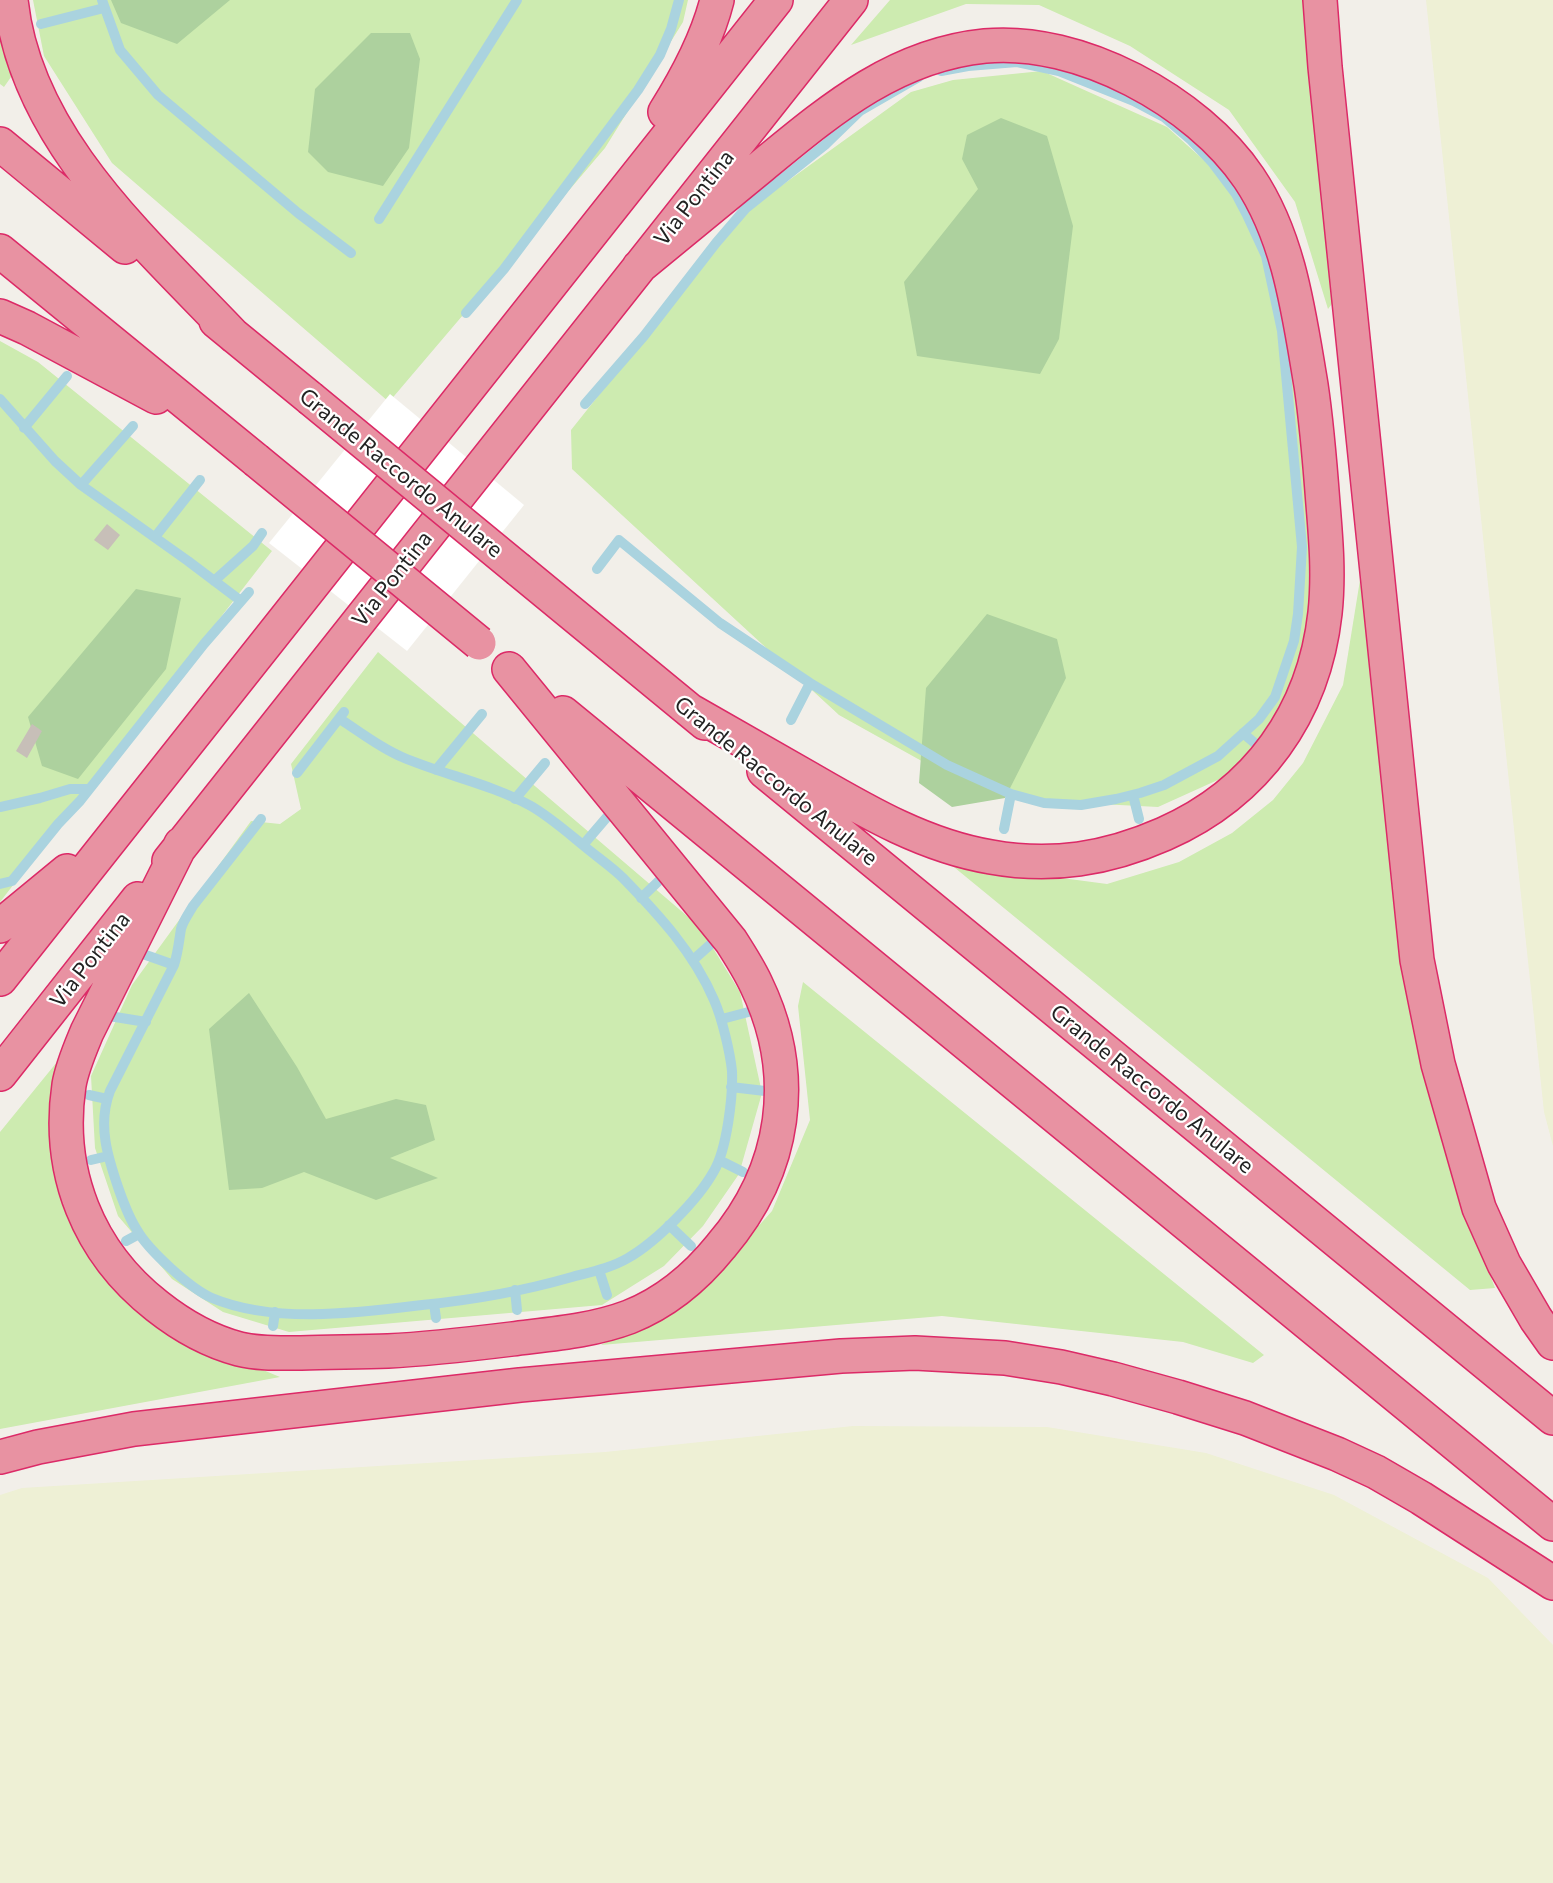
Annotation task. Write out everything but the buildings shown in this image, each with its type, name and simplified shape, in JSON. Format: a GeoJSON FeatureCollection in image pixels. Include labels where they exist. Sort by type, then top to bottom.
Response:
{"type":"FeatureCollection","features":[{"type":"Feature","properties":{"kind":"highway"},"geometry":{"type":"LineString","coordinates":[[11,0],[20,52],[30,79],[46,112],[66,144],[115,211],[234,336]]}},
{"type":"Feature","properties":{"kind":"highway"},"geometry":{"type":"LineString","coordinates":[[580,249],[679,91],[709,28],[717,0]]}},
{"type":"Feature","properties":{"kind":"highway"},"geometry":{"type":"LineString","coordinates":[[0,979],[776,0]]}},
{"type":"Feature","properties":{"kind":"highway","name":"Via Pontina"},"geometry":{"type":"LineString","coordinates":[[0,1074],[851,0]]}},
{"type":"Feature","properties":{"kind":"highway"},"geometry":{"type":"LineString","coordinates":[[1320,0],[1417,960],[1438,1064],[1479,1208],[1508,1273],[1553,1343]]}},
{"type":"Feature","properties":{"kind":"highway"},"geometry":{"type":"LineString","coordinates":[[639,267],[831,110],[892,72],[928,58],[988,45],[1022,46],[1059,52],[1091,60],[1112,69],[1164,98],[1213,137],[1249,178],[1267,210],[1281,244],[1294,290],[1315,413],[1323,502],[1326,579],[1325,612],[1314,671],[1297,710],[1282,736],[1264,760],[1246,781],[1190,822],[1158,837],[1126,848],[1067,862],[1027,862],[985,856],[944,845],[876,817],[689,710]]}},
{"type":"Feature","properties":{"kind":"highway","name":"Grande Raccordo Anulare"},"geometry":{"type":"LineString","coordinates":[[0,144],[1553,1418]]}},
{"type":"Feature","properties":{"kind":"highway"},"geometry":{"type":"LineString","coordinates":[[0,251],[1553,1524]]}},
{"type":"Feature","properties":{"kind":"highway"},"geometry":{"type":"LineString","coordinates":[[0,316],[27,328],[220,431]]}},
{"type":"Feature","properties":{"kind":"highway"},"geometry":{"type":"LineString","coordinates":[[181,844],[87,1032],[70,1084],[67,1124],[70,1162],[84,1214],[101,1248],[132,1285],[164,1312],[203,1335],[239,1349],[269,1353],[402,1350],[554,1334],[608,1324],[652,1307],[680,1288],[703,1268],[740,1223],[763,1180],[771,1158],[780,1117],[782,1093],[775,1036],[756,983],[731,941],[509,669]]}},
{"type":"Feature","properties":{"kind":"highway"},"geometry":{"type":"LineString","coordinates":[[0,926],[115,832]]}},
{"type":"Feature","properties":{"kind":"highway"},"geometry":{"type":"LineString","coordinates":[[0,1457],[38,1447],[153,1427],[520,1385],[841,1356],[915,1353],[1005,1358],[1061,1367],[1113,1379],[1245,1418],[1306,1441],[1376,1472],[1421,1498],[1553,1583]]}},
{"type":"Feature","properties":{"kind":"green space"},"geometry":{"type":"Polygon","coordinates":[[[0,0],[4,0],[11,77],[4,87],[0,84],[0,0]]]}},
{"type":"Feature","properties":{"kind":"green space"},"geometry":{"type":"Polygon","coordinates":[[[33,0],[688,0],[683,22],[605,148],[389,402],[112,163],[44,56],[33,0]]]}},
{"type":"Feature","properties":{"kind":"green space"},"geometry":{"type":"Polygon","coordinates":[[[111,0],[230,0],[177,44],[121,23],[111,0]]]}},
{"type":"Feature","properties":{"kind":"green space"},"geometry":{"type":"Polygon","coordinates":[[[890,0],[1305,0],[1338,296],[1328,309],[1295,202],[1229,110],[1130,46],[1039,5],[966,4],[851,45],[890,0]]]}},
{"type":"Feature","properties":{"kind":"green space"},"geometry":{"type":"Polygon","coordinates":[[[1426,0],[1553,0],[1553,1146],[1544,1112],[1426,0]]]}},
{"type":"Feature","properties":{"kind":"green space"},"geometry":{"type":"Polygon","coordinates":[[[371,33],[410,33],[420,59],[409,148],[383,186],[328,172],[308,152],[315,89],[371,33]]]}},
{"type":"Feature","properties":{"kind":"green space"},"geometry":{"type":"Polygon","coordinates":[[[1042,71],[1167,127],[1227,181],[1287,307],[1315,599],[1308,665],[1274,719],[1231,774],[1158,807],[1023,800],[936,769],[839,715],[572,469],[571,430],[745,212],[911,92],[953,80],[1042,71]]]}},
{"type":"Feature","properties":{"kind":"green space"},"geometry":{"type":"Polygon","coordinates":[[[1001,118],[1047,136],[1073,226],[1059,339],[1040,374],[917,356],[904,282],[978,189],[962,159],[967,135],[1001,118]]]}},
{"type":"Feature","properties":{"kind":"green space"},"geometry":{"type":"Polygon","coordinates":[[[0,341],[38,362],[272,551],[0,902],[0,341]]]}},
{"type":"Feature","properties":{"kind":"green space"},"geometry":{"type":"Polygon","coordinates":[[[1360,580],[1412,984],[1458,1190],[1495,1288],[1470,1290],[949,863],[1107,884],[1179,862],[1232,833],[1273,800],[1303,763],[1343,685],[1360,580]]]}},
{"type":"Feature","properties":{"kind":"green space"},"geometry":{"type":"Polygon","coordinates":[[[136,589],[181,598],[166,669],[78,779],[42,766],[28,717],[136,589]]]}},
{"type":"Feature","properties":{"kind":"green space"},"geometry":{"type":"Polygon","coordinates":[[[987,614],[1057,639],[1066,678],[1005,798],[952,807],[919,783],[926,688],[987,614]]]}},
{"type":"Feature","properties":{"kind":"green space"},"geometry":{"type":"Polygon","coordinates":[[[378,652],[700,927],[740,992],[762,1093],[739,1174],[703,1226],[664,1266],[602,1305],[289,1332],[223,1312],[172,1279],[118,1216],[95,1148],[91,1076],[132,985],[251,821],[280,824],[301,809],[291,764],[378,652]]]}},
{"type":"Feature","properties":{"kind":"green space"},"geometry":{"type":"Polygon","coordinates":[[[803,982],[1264,1355],[1253,1363],[1183,1342],[942,1316],[601,1345],[699,1292],[772,1211],[810,1120],[798,1006],[803,982]]]}},
{"type":"Feature","properties":{"kind":"green space"},"geometry":{"type":"Polygon","coordinates":[[[249,993],[297,1067],[326,1119],[396,1099],[426,1105],[435,1140],[390,1158],[438,1178],[376,1200],[304,1172],[262,1188],[229,1190],[209,1029],[249,993]]]}},
{"type":"Feature","properties":{"kind":"green space"},"geometry":{"type":"Polygon","coordinates":[[[57,1062],[53,1143],[171,1332],[280,1377],[0,1429],[0,1132],[57,1062]]]}},
{"type":"Feature","properties":{"kind":"green space"},"geometry":{"type":"Polygon","coordinates":[[[853,1426],[1047,1427],[1206,1453],[1334,1495],[1488,1578],[1553,1645],[1553,1883],[0,1883],[0,1495],[22,1488],[605,1452],[853,1426]]]}},
{"type":"Feature","properties":{"kind":"pier"},"geometry":{"type":"Polygon","coordinates":[[[390,394],[524,505],[407,651],[269,543],[390,394]]]}},
{"type":"Feature","properties":{"kind":"waterway"},"geometry":{"type":"LineString","coordinates":[[102,0],[120,50],[158,95],[298,213],[351,253]]}},
{"type":"Feature","properties":{"kind":"waterway"},"geometry":{"type":"LineString","coordinates":[[379,219],[517,0]]}},
{"type":"Feature","properties":{"kind":"waterway"},"geometry":{"type":"LineString","coordinates":[[466,313],[504,269],[638,90],[660,55],[671,29],[679,0]]}},
{"type":"Feature","properties":{"kind":"waterway"},"geometry":{"type":"LineString","coordinates":[[41,24],[104,8]]}},
{"type":"Feature","properties":{"kind":"waterway"},"geometry":{"type":"LineString","coordinates":[[597,569],[619,540],[720,623],[810,683],[947,765],[1011,794],[1044,803],[1081,805],[1116,799],[1164,785],[1218,756],[1259,719],[1275,697],[1294,641],[1302,547],[1282,331],[1266,256],[1236,194],[1212,162],[1191,140],[1164,117],[1134,101],[1059,71],[1017,62],[941,71],[939,69],[942,65]]}},
{"type":"Feature","properties":{"kind":"waterway"},"geometry":{"type":"LineString","coordinates":[[585,404],[644,336],[746,208],[826,144],[860,111],[919,77]]}},
{"type":"Feature","properties":{"kind":"waterway"},"geometry":{"type":"LineString","coordinates":[[24,428],[67,376]]}},
{"type":"Feature","properties":{"kind":"waterway"},"geometry":{"type":"LineString","coordinates":[[0,399],[55,461],[81,485],[241,601]]}},
{"type":"Feature","properties":{"kind":"waterway"},"geometry":{"type":"LineString","coordinates":[[81,485],[133,426]]}},
{"type":"Feature","properties":{"kind":"waterway"},"geometry":{"type":"LineString","coordinates":[[155,537],[200,480]]}},
{"type":"Feature","properties":{"kind":"waterway"},"geometry":{"type":"LineString","coordinates":[[214,581],[253,546],[262,533]]}},
{"type":"Feature","properties":{"kind":"waterway"},"geometry":{"type":"LineString","coordinates":[[0,884],[12,881],[58,824],[80,801],[204,644],[249,592]]}},
{"type":"Feature","properties":{"kind":"waterway"},"geometry":{"type":"LineString","coordinates":[[791,720],[810,683]]}},
{"type":"Feature","properties":{"kind":"waterway"},"geometry":{"type":"LineString","coordinates":[[297,773],[344,712]]}},
{"type":"Feature","properties":{"kind":"waterway"},"geometry":{"type":"LineString","coordinates":[[436,770],[482,714]]}},
{"type":"Feature","properties":{"kind":"waterway"},"geometry":{"type":"LineString","coordinates":[[261,819],[193,906],[185,920],[174,965],[110,1091],[106,1104],[104,1116],[106,1141],[111,1166],[125,1206],[150,1248],[171,1268],[212,1298],[262,1311],[289,1314],[343,1313],[441,1303],[535,1287],[615,1264],[651,1242],[698,1195],[719,1161],[728,1122],[732,1071],[717,1007],[706,983],[686,950],[662,920],[618,874],[538,810],[516,798],[394,753],[340,719]]}},
{"type":"Feature","properties":{"kind":"waterway"},"geometry":{"type":"LineString","coordinates":[[1243,733],[1258,746]]}},
{"type":"Feature","properties":{"kind":"waterway"},"geometry":{"type":"LineString","coordinates":[[515,799],[545,763]]}},
{"type":"Feature","properties":{"kind":"waterway"},"geometry":{"type":"LineString","coordinates":[[0,807],[70,789],[89,789]]}},
{"type":"Feature","properties":{"kind":"waterway"},"geometry":{"type":"LineString","coordinates":[[1004,829],[1011,794]]}},
{"type":"Feature","properties":{"kind":"waterway"},"geometry":{"type":"LineString","coordinates":[[1133,795],[1139,819]]}},
{"type":"Feature","properties":{"kind":"waterway"},"geometry":{"type":"LineString","coordinates":[[583,845],[607,817]]}},
{"type":"Feature","properties":{"kind":"waterway"},"geometry":{"type":"LineString","coordinates":[[641,898],[665,875]]}},
{"type":"Feature","properties":{"kind":"waterway"},"geometry":{"type":"LineString","coordinates":[[693,960],[721,935]]}},
{"type":"Feature","properties":{"kind":"waterway"},"geometry":{"type":"LineString","coordinates":[[143,954],[174,965]]}},
{"type":"Feature","properties":{"kind":"waterway"},"geometry":{"type":"LineString","coordinates":[[722,1019],[756,1010]]}},
{"type":"Feature","properties":{"kind":"waterway"},"geometry":{"type":"LineString","coordinates":[[109,1016],[146,1022]]}},
{"type":"Feature","properties":{"kind":"waterway"},"geometry":{"type":"LineString","coordinates":[[731,1087],[765,1091]]}},
{"type":"Feature","properties":{"kind":"waterway"},"geometry":{"type":"LineString","coordinates":[[89,1095],[107,1099]]}},
{"type":"Feature","properties":{"kind":"waterway"},"geometry":{"type":"LineString","coordinates":[[91,1160],[108,1156]]}},
{"type":"Feature","properties":{"kind":"waterway"},"geometry":{"type":"LineString","coordinates":[[719,1160],[743,1172]]}},
{"type":"Feature","properties":{"kind":"waterway"},"geometry":{"type":"LineString","coordinates":[[669,1225],[691,1246]]}},
{"type":"Feature","properties":{"kind":"waterway"},"geometry":{"type":"LineString","coordinates":[[126,1241],[139,1234]]}},
{"type":"Feature","properties":{"kind":"waterway"},"geometry":{"type":"LineString","coordinates":[[599,1270],[607,1295]]}},
{"type":"Feature","properties":{"kind":"waterway"},"geometry":{"type":"LineString","coordinates":[[515,1290],[517,1310]]}},
{"type":"Feature","properties":{"kind":"waterway"},"geometry":{"type":"LineString","coordinates":[[434,1304],[436,1318]]}},
{"type":"Feature","properties":{"kind":"waterway"},"geometry":{"type":"LineString","coordinates":[[273,1326],[275,1312]]}}]}
